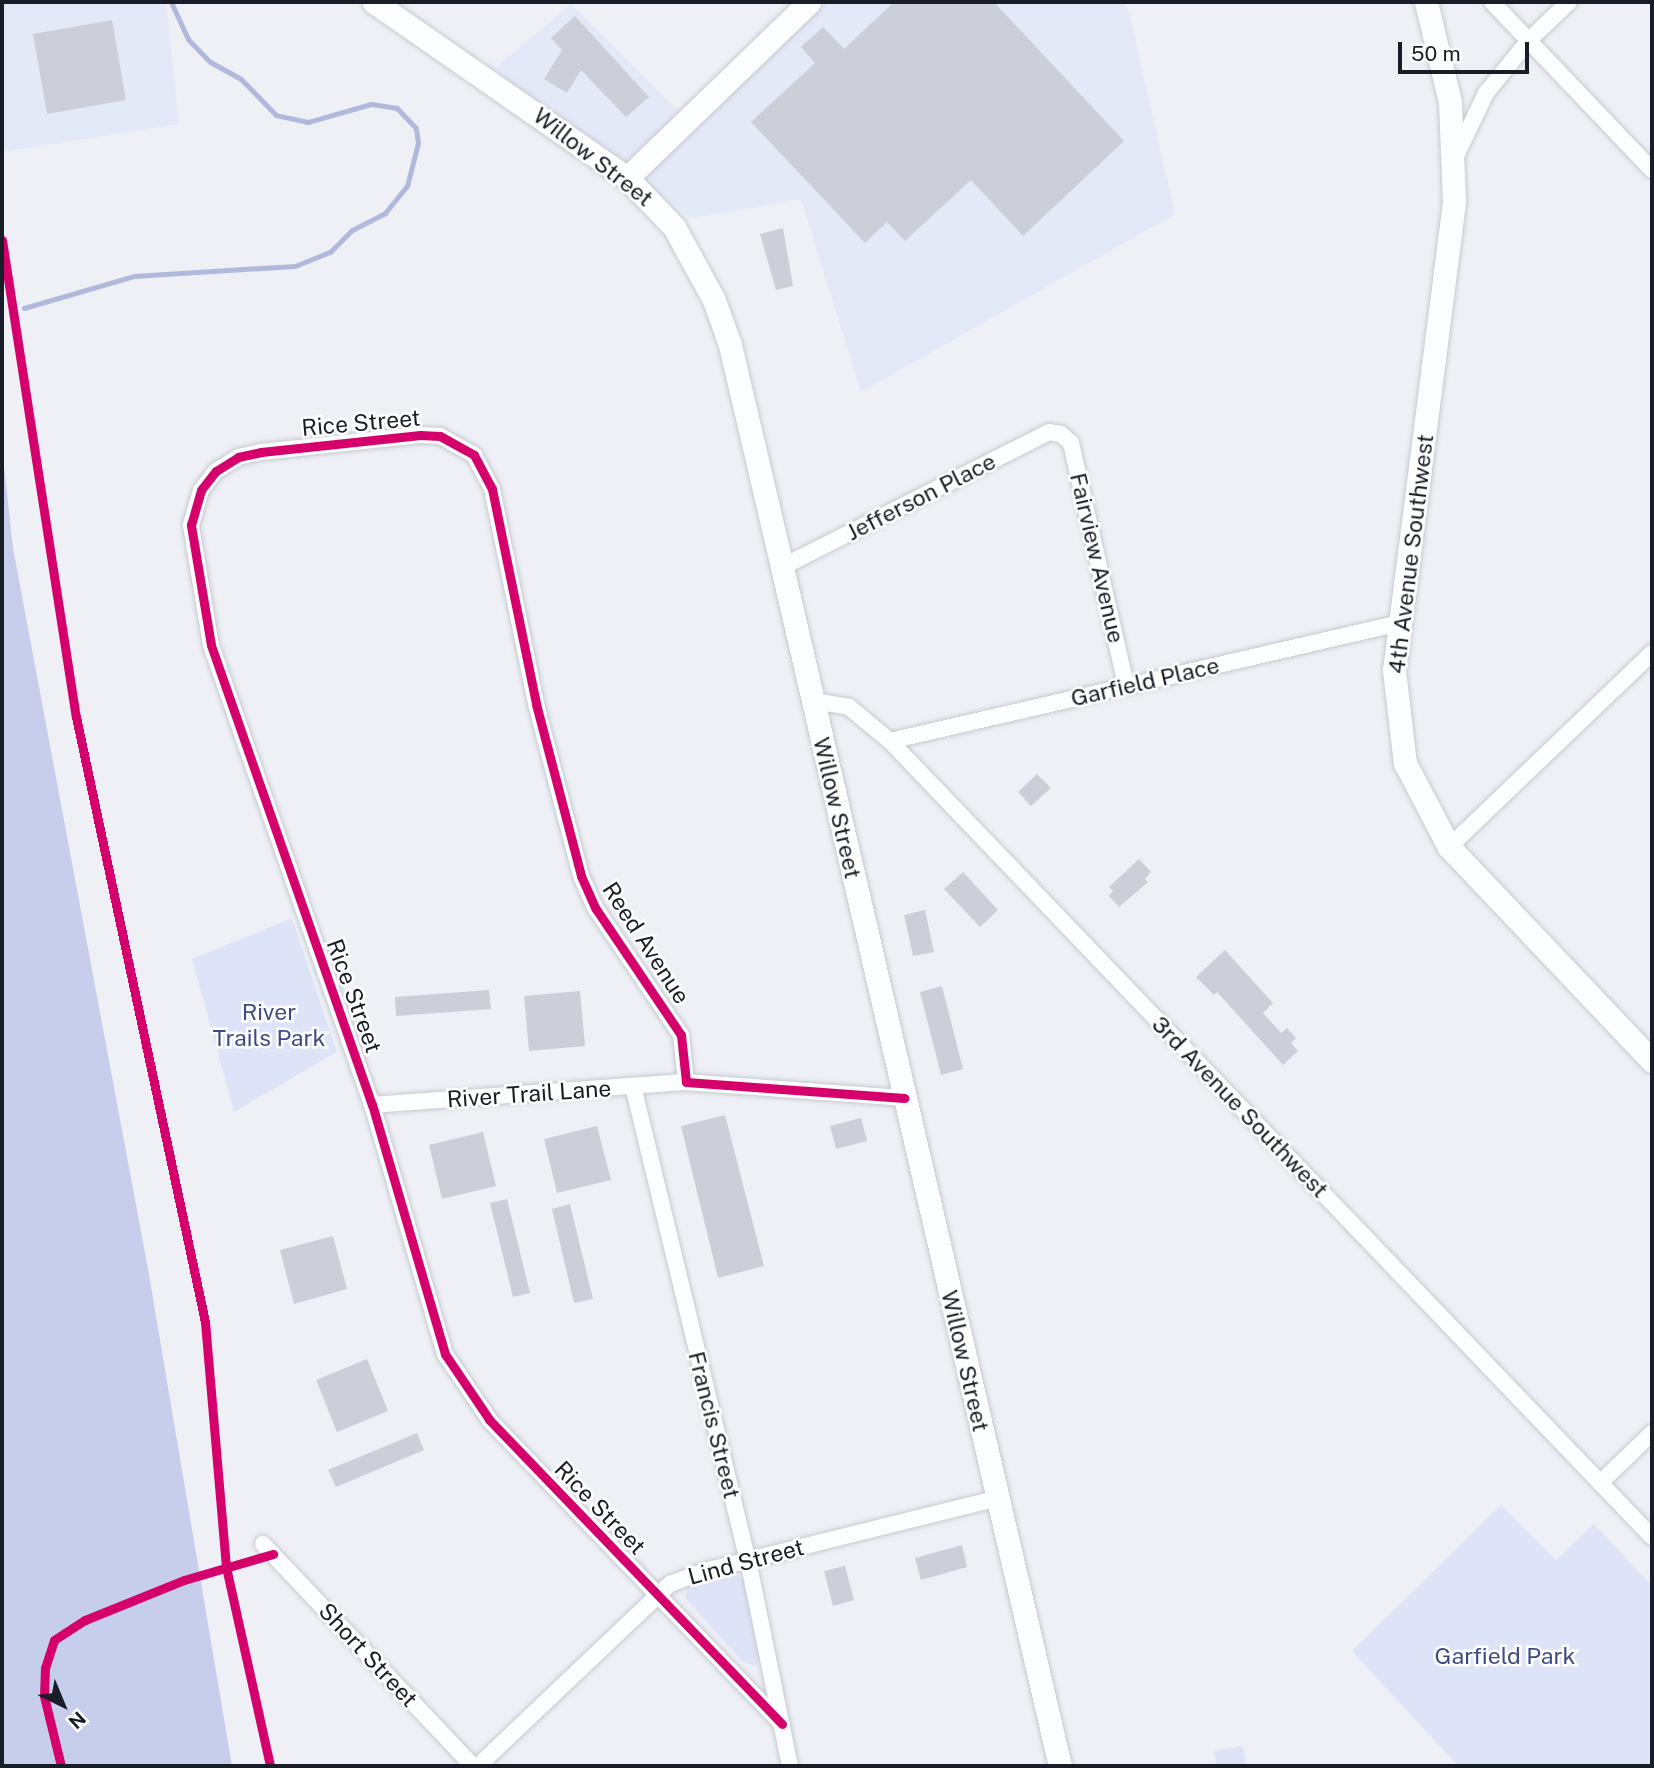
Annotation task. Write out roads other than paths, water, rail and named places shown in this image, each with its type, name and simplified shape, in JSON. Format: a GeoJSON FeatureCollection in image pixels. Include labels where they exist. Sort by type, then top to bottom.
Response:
{"type":"FeatureCollection","features":[{"type":"Feature","properties":{"kind":"street","name":"Willow Street"},"geometry":{"type":"LineString","coordinates":[[374,2],[627,177],[674,227],[714,300],[730,345],[1060,1766]]}},
{"type":"Feature","properties":{"kind":"street"},"geometry":{"type":"LineString","coordinates":[[627,177],[809,2]]}},
{"type":"Feature","properties":{"kind":"street","name":"4th Avenue Southwest"},"geometry":{"type":"LineString","coordinates":[[1426,2],[1450,102],[1454,160],[1451,243],[1394,670],[1405,764],[1449,847],[1652,1061]]}},
{"type":"Feature","properties":{"kind":"street"},"geometry":{"type":"LineString","coordinates":[[1492,2],[1652,170]]}},
{"type":"Feature","properties":{"kind":"street"},"geometry":{"type":"LineString","coordinates":[[1454,160],[1486,93],[1529,40],[1569,2]]}},
{"type":"Feature","properties":{"kind":"street","name":"Jefferson Place"},"geometry":{"type":"LineString","coordinates":[[782,567],[1049,432],[1061,434]]}},
{"type":"Feature","properties":{"kind":"street","name":"Fairview Avenue"},"geometry":{"type":"LineString","coordinates":[[1061,434],[1072,443],[1126,686]]}},
{"type":"Feature","properties":{"kind":"street","name":"Rice Street"},"geometry":{"type":"LineString","coordinates":[[492,489],[486,471],[458,443],[420,435],[238,457],[216,471],[194,507],[191,544],[211,645],[372,1105],[432,1318],[465,1389],[657,1596],[782,1724]]}},
{"type":"Feature","properties":{"kind":"street","name":"Reed Avenue"},"geometry":{"type":"LineString","coordinates":[[492,489],[536,704],[581,876],[603,919],[681,1035],[686,1082]]}},
{"type":"Feature","properties":{"kind":"street","name":"Garfield Place"},"geometry":{"type":"LineString","coordinates":[[890,741],[1400,623]]}},
{"type":"Feature","properties":{"kind":"street"},"geometry":{"type":"LineString","coordinates":[[1449,847],[1652,653]]}},
{"type":"Feature","properties":{"kind":"street","name":"3rd Avenue Southwest"},"geometry":{"type":"LineString","coordinates":[[813,701],[849,707],[890,741],[1652,1537]]}},
{"type":"Feature","properties":{"kind":"street"},"geometry":{"type":"LineString","coordinates":[[686,1082],[904,1098]]}},
{"type":"Feature","properties":{"kind":"street","name":"River Trail Lane"},"geometry":{"type":"LineString","coordinates":[[372,1105],[686,1082]]}},
{"type":"Feature","properties":{"kind":"street","name":"Francis Street"},"geometry":{"type":"LineString","coordinates":[[633,1086],[748,1560],[790,1766]]}},
{"type":"Feature","properties":{"kind":"street"},"geometry":{"type":"LineString","coordinates":[[1600,1483],[1652,1433]]}},
{"type":"Feature","properties":{"kind":"street","name":"Lind Street"},"geometry":{"type":"LineString","coordinates":[[475,1766],[657,1596],[687,1576],[998,1498]]}},
{"type":"Feature","properties":{"kind":"street","name":"Short Street"},"geometry":{"type":"LineString","coordinates":[[263,1544],[475,1766]]}},
{"type":"Feature","properties":{"kind":"waterway"},"geometry":{"type":"LineString","coordinates":[[24,308],[134,276],[295,266],[330,252],[352,230],[385,213],[407,186],[418,143],[416,128],[397,108],[371,104],[308,122],[276,115],[241,79],[210,62],[188,39],[171,2]]}},
{"type":"Feature","properties":{"kind":"park label","name":"River Trails Park"},"geometry":{"type":"Point","coordinates":[269,1025]}},
{"type":"Feature","properties":{"kind":"park label","name":"Garfield Park"},"geometry":{"type":"Point","coordinates":[1505,1656]}}]}
